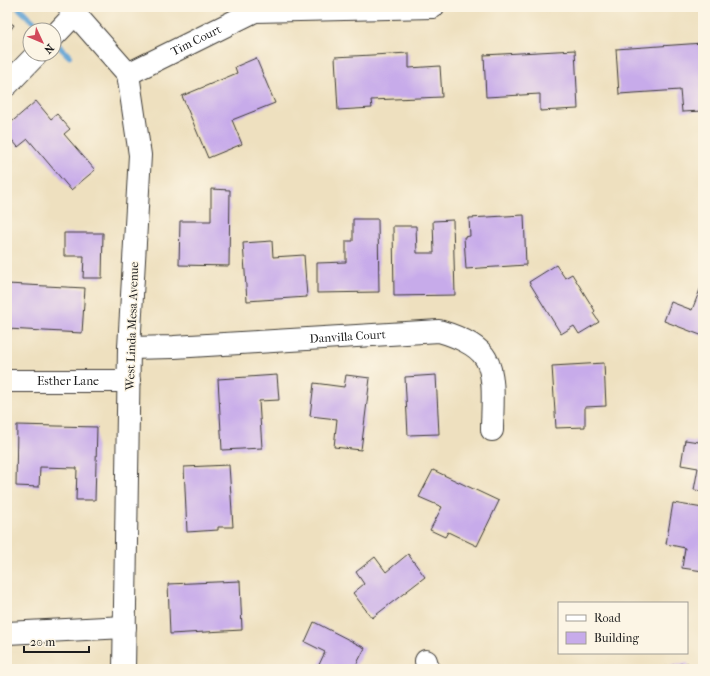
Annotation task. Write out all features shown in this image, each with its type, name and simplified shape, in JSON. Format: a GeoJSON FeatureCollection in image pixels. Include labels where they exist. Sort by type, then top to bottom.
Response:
{"type":"FeatureCollection","features":[{"type":"Feature","properties":{"kind":"street","name":"Tim Court"},"geometry":{"type":"LineString","coordinates":[[128,74],[255,11],[433,7]]}},
{"type":"Feature","properties":{"kind":"street"},"geometry":{"type":"LineString","coordinates":[[65,21],[128,74]]}},
{"type":"Feature","properties":{"kind":"street"},"geometry":{"type":"LineString","coordinates":[[7,85],[29,62]]}},
{"type":"Feature","properties":{"kind":"street","name":"West Linda Mesa Avenue"},"geometry":{"type":"LineString","coordinates":[[124,669],[129,348],[140,155],[128,74]]}},
{"type":"Feature","properties":{"kind":"street","name":"Danvilla Court"},"geometry":{"type":"LineString","coordinates":[[129,348],[182,347],[438,331],[457,336],[471,345],[486,358],[492,377],[492,430]]}},
{"type":"Feature","properties":{"kind":"street","name":"Esther Lane"},"geometry":{"type":"LineString","coordinates":[[7,381],[129,381]]}},
{"type":"Feature","properties":{"kind":"street"},"geometry":{"type":"LineString","coordinates":[[7,633],[125,627]]}},
{"type":"Feature","properties":{"kind":"building"},"geometry":{"type":"Polygon","coordinates":[[[7,21],[14,25],[7,35],[7,21]]]}},
{"type":"Feature","properties":{"kind":"building"},"geometry":{"type":"Polygon","coordinates":[[[703,43],[703,111],[682,112],[680,90],[619,94],[616,49],[703,43]]]}},
{"type":"Feature","properties":{"kind":"building"},"geometry":{"type":"Polygon","coordinates":[[[575,50],[578,109],[540,111],[540,94],[486,97],[484,55],[575,50]]]}},
{"type":"Feature","properties":{"kind":"building"},"geometry":{"type":"Polygon","coordinates":[[[409,53],[409,68],[440,66],[442,97],[371,100],[372,108],[338,110],[335,57],[409,53]]]}},
{"type":"Feature","properties":{"kind":"building"},"geometry":{"type":"Polygon","coordinates":[[[256,58],[275,103],[232,120],[242,144],[208,158],[182,96],[237,73],[235,67],[256,58]]]}},
{"type":"Feature","properties":{"kind":"building"},"geometry":{"type":"Polygon","coordinates":[[[36,101],[51,119],[57,114],[70,129],[64,134],[95,170],[71,190],[28,139],[18,147],[7,134],[7,126],[36,101]]]}},
{"type":"Feature","properties":{"kind":"building"},"geometry":{"type":"Polygon","coordinates":[[[211,189],[230,190],[229,266],[179,265],[180,221],[211,221],[211,189]]]}},
{"type":"Feature","properties":{"kind":"building"},"geometry":{"type":"Polygon","coordinates":[[[524,215],[526,265],[466,269],[464,237],[470,236],[469,218],[524,215]]]}},
{"type":"Feature","properties":{"kind":"building"},"geometry":{"type":"Polygon","coordinates":[[[353,219],[378,219],[379,292],[317,293],[317,263],[346,262],[346,241],[353,241],[353,219]]]}},
{"type":"Feature","properties":{"kind":"building"},"geometry":{"type":"Polygon","coordinates":[[[453,220],[455,295],[394,296],[393,226],[416,226],[417,253],[434,253],[433,221],[453,220]]]}},
{"type":"Feature","properties":{"kind":"building"},"geometry":{"type":"Polygon","coordinates":[[[64,233],[103,233],[102,278],[83,278],[84,256],[64,256],[64,233]]]}},
{"type":"Feature","properties":{"kind":"building"},"geometry":{"type":"Polygon","coordinates":[[[272,241],[273,257],[304,255],[307,297],[247,301],[243,243],[272,241]]]}},
{"type":"Feature","properties":{"kind":"building"},"geometry":{"type":"Polygon","coordinates":[[[556,265],[565,278],[572,274],[595,311],[593,313],[599,322],[579,334],[574,326],[561,334],[529,282],[556,265]]]}},
{"type":"Feature","properties":{"kind":"building"},"geometry":{"type":"Polygon","coordinates":[[[703,282],[703,336],[664,321],[671,302],[692,310],[703,282]]]}},
{"type":"Feature","properties":{"kind":"building"},"geometry":{"type":"Polygon","coordinates":[[[7,284],[85,288],[82,333],[7,329],[7,284]]]}},
{"type":"Feature","properties":{"kind":"building"},"geometry":{"type":"Polygon","coordinates":[[[604,363],[606,406],[585,407],[585,427],[556,428],[552,366],[604,363]]]}},
{"type":"Feature","properties":{"kind":"building"},"geometry":{"type":"Polygon","coordinates":[[[277,375],[279,400],[259,401],[262,448],[222,450],[218,379],[277,375]]]}},
{"type":"Feature","properties":{"kind":"building"},"geometry":{"type":"Polygon","coordinates":[[[346,375],[370,378],[361,450],[334,447],[337,419],[310,416],[314,383],[344,387],[346,375]]]}},
{"type":"Feature","properties":{"kind":"building"},"geometry":{"type":"Polygon","coordinates":[[[436,375],[439,434],[408,435],[405,377],[436,375]]]}},
{"type":"Feature","properties":{"kind":"building"},"geometry":{"type":"Polygon","coordinates":[[[17,425],[97,427],[95,500],[76,500],[77,468],[40,467],[39,487],[16,486],[17,425]]]}},
{"type":"Feature","properties":{"kind":"building"},"geometry":{"type":"Polygon","coordinates":[[[701,429],[703,429],[703,491],[694,490],[698,468],[681,465],[685,440],[699,442],[701,429]]]}},
{"type":"Feature","properties":{"kind":"building"},"geometry":{"type":"Polygon","coordinates":[[[229,465],[233,527],[218,527],[218,530],[187,532],[184,467],[229,465]]]}},
{"type":"Feature","properties":{"kind":"building"},"geometry":{"type":"Polygon","coordinates":[[[433,470],[499,501],[477,546],[448,532],[445,537],[430,530],[442,507],[419,497],[433,470]]]}},
{"type":"Feature","properties":{"kind":"building"},"geometry":{"type":"Polygon","coordinates":[[[673,503],[703,508],[703,571],[682,568],[685,548],[666,544],[673,503]]]}},
{"type":"Feature","properties":{"kind":"building"},"geometry":{"type":"Polygon","coordinates":[[[408,554],[425,577],[372,618],[353,593],[364,584],[356,572],[375,557],[386,572],[408,554]]]}},
{"type":"Feature","properties":{"kind":"building"},"geometry":{"type":"Polygon","coordinates":[[[240,581],[242,630],[170,634],[168,584],[240,581]]]}},
{"type":"Feature","properties":{"kind":"building"},"geometry":{"type":"Polygon","coordinates":[[[314,622],[365,648],[354,669],[317,669],[325,652],[305,642],[314,622]]]}},
{"type":"Feature","properties":{"kind":"building"},"geometry":{"type":"Polygon","coordinates":[[[688,663],[689,669],[656,669],[656,668],[688,663]]]}},
{"type":"Feature","properties":{"kind":"waterway"},"geometry":{"type":"LineString","coordinates":[[18,7],[34,22]]}},
{"type":"Feature","properties":{"kind":"waterway"},"geometry":{"type":"LineString","coordinates":[[62,49],[69,56]]}}]}
